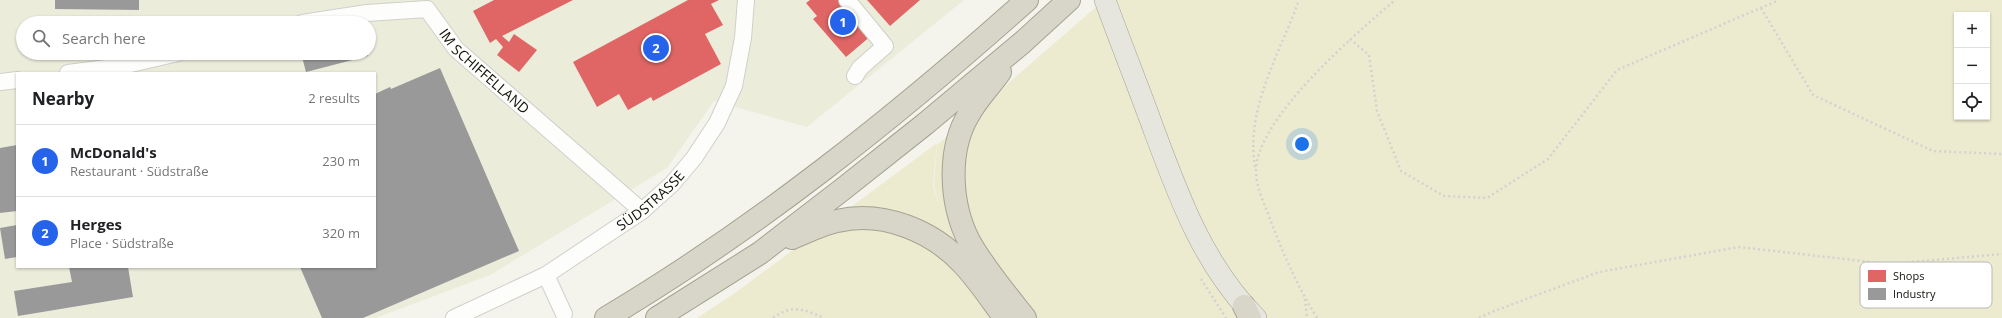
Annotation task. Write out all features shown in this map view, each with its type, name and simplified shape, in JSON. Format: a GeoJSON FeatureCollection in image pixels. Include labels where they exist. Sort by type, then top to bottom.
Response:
{"type":"FeatureCollection","features":[{"type":"Feature","properties":{"kind":"highway"},"geometry":{"type":"LineString","coordinates":[[606,318],[699,260],[757,219],[910,101],[1027,0]]}},
{"type":"Feature","properties":{"kind":"highway"},"geometry":{"type":"LineString","coordinates":[[657,318],[760,253],[925,124],[1023,42],[1069,0]]}},
{"type":"Feature","properties":{"kind":"highway"},"geometry":{"type":"LineString","coordinates":[[1023,42],[968,114],[955,158],[954,191],[969,241],[1025,318]]}},
{"type":"Feature","properties":{"kind":"highway"},"geometry":{"type":"LineString","coordinates":[[760,253],[838,220],[864,218],[888,220],[911,227],[945,247],[964,265],[1005,318]]}},
{"type":"Feature","properties":{"kind":"main road"},"geometry":{"type":"LineString","coordinates":[[1105,0],[1170,174],[1198,238],[1212,264],[1250,314]]}},
{"type":"Feature","properties":{"kind":"street","name":"SÜDSTRASSE"},"geometry":{"type":"LineString","coordinates":[[454,318],[546,275],[642,211],[672,184],[694,158],[717,123],[734,86],[743,38],[746,0]]}},
{"type":"Feature","properties":{"kind":"street"},"geometry":{"type":"LineString","coordinates":[[847,0],[885,46],[860,68],[855,76]]}},
{"type":"Feature","properties":{"kind":"street","name":"IM SCHIFFELLAND"},"geometry":{"type":"LineString","coordinates":[[348,16],[426,4],[456,49],[642,211]]}},
{"type":"Feature","properties":{"kind":"street"},"geometry":{"type":"LineString","coordinates":[[76,72],[122,66],[148,60]]}},
{"type":"Feature","properties":{"kind":"street"},"geometry":{"type":"LineString","coordinates":[[0,82],[16,80]]}},
{"type":"Feature","properties":{"kind":"street"},"geometry":{"type":"LineString","coordinates":[[546,275],[564,314]]}},
{"type":"Feature","properties":{"kind":"path"},"geometry":{"type":"LineString","coordinates":[[1299,0],[1269,73],[1256,116],[1253,152],[1259,190],[1280,248],[1305,298],[1317,318]]}},
{"type":"Feature","properties":{"kind":"path"},"geometry":{"type":"LineString","coordinates":[[1256,170],[1260,151],[1268,134],[1299,90],[1350,40],[1395,0]]}},
{"type":"Feature","properties":{"kind":"path"},"geometry":{"type":"LineString","coordinates":[[1350,40],[1369,55],[1377,112],[1401,171],[1444,196],[1487,198],[1548,159],[1617,70],[1779,0]]}},
{"type":"Feature","properties":{"kind":"path"},"geometry":{"type":"LineString","coordinates":[[1761,8],[1813,95],[1933,151],[2002,154]]}},
{"type":"Feature","properties":{"kind":"path"},"geometry":{"type":"LineString","coordinates":[[1479,318],[1599,272],[1739,247],[1870,262]]}},
{"type":"Feature","properties":{"kind":"path"},"geometry":{"type":"LineString","coordinates":[[1911,262],[2002,254]]}},
{"type":"Feature","properties":{"kind":"path"},"geometry":{"type":"LineString","coordinates":[[1305,298],[1307,318]]}},
{"type":"Feature","properties":{"kind":"path"},"geometry":{"type":"LineString","coordinates":[[773,318],[785,309],[807,310],[824,318]]}},
{"type":"Feature","properties":{"kind":"shaded area"},"geometry":{"type":"Polygon","coordinates":[[[0,0],[964,0],[807,127],[714,101],[667,168],[490,275],[376,318],[0,318],[0,0]]]}},
{"type":"Feature","properties":{"kind":"shaded area"},"geometry":{"type":"Polygon","coordinates":[[[1104,0],[2002,0],[2002,318],[697,318],[735,293],[937,143],[933,185],[940,210],[934,185],[937,145],[1104,0]]]}},
{"type":"Feature","properties":{"kind":"building: Shops"},"geometry":{"type":"Polygon","coordinates":[[[494,0],[573,0],[502,36],[509,42],[514,34],[537,50],[519,72],[497,55],[503,47],[496,39],[490,43],[473,11],[494,0]]]}},
{"type":"Feature","properties":{"kind":"building: Shops"},"geometry":{"type":"Polygon","coordinates":[[[688,0],[719,0],[711,4],[723,25],[705,34],[721,64],[653,101],[651,97],[628,110],[619,94],[597,107],[573,62],[688,0]]]}},
{"type":"Feature","properties":{"kind":"building: Shops"},"geometry":{"type":"Polygon","coordinates":[[[810,0],[842,0],[872,35],[846,57],[813,19],[817,16],[806,3],[810,0]]]}},
{"type":"Feature","properties":{"kind":"building: Shops"},"geometry":{"type":"Polygon","coordinates":[[[867,0],[920,0],[890,26],[867,0]]]}},
{"type":"Feature","properties":{"kind":"building: Industry"},"geometry":{"type":"Polygon","coordinates":[[[55,0],[139,0],[139,10],[55,9],[55,0]]]}},
{"type":"Feature","properties":{"kind":"building: Industry"},"geometry":{"type":"Polygon","coordinates":[[[303,60],[352,60],[306,72],[303,60]]]}},
{"type":"Feature","properties":{"kind":"building: Industry"},"geometry":{"type":"Polygon","coordinates":[[[440,68],[519,251],[363,318],[322,318],[300,268],[376,268],[376,94],[390,87],[391,89],[440,68]]]}},
{"type":"Feature","properties":{"kind":"building: Industry"},"geometry":{"type":"Polygon","coordinates":[[[16,145],[16,211],[0,213],[0,148],[16,145]]]}},
{"type":"Feature","properties":{"kind":"building: Industry"},"geometry":{"type":"Polygon","coordinates":[[[16,225],[16,257],[5,259],[0,228],[16,225]]]}},
{"type":"Feature","properties":{"kind":"building: Industry"},"geometry":{"type":"Polygon","coordinates":[[[69,268],[128,268],[133,297],[18,316],[14,291],[72,282],[69,268]]]}},
{"type":"Feature","properties":{"kind":"place","name":"McDonald's"},"geometry":{"type":"Point","coordinates":[843,22]}},
{"type":"Feature","properties":{"kind":"place","name":"Herges"},"geometry":{"type":"Point","coordinates":[656,48]}}]}
